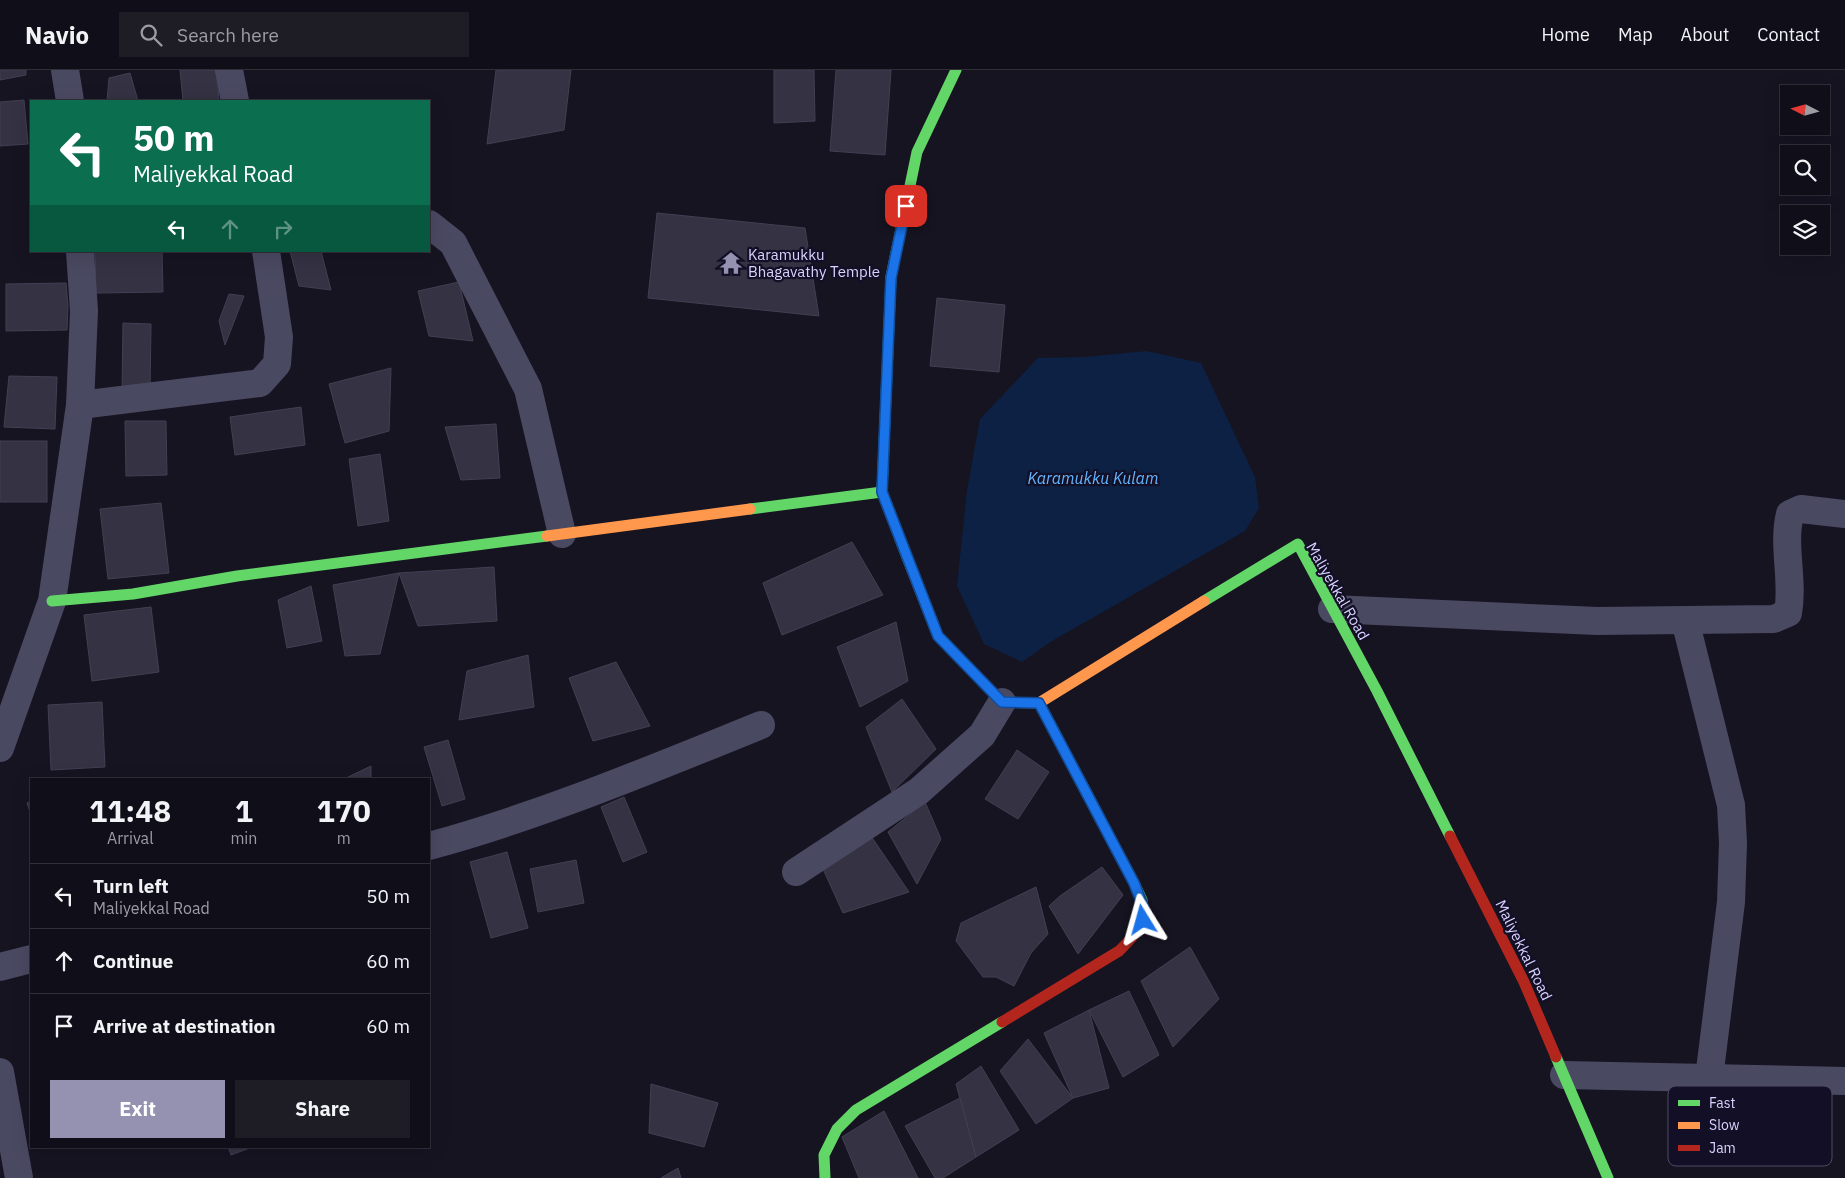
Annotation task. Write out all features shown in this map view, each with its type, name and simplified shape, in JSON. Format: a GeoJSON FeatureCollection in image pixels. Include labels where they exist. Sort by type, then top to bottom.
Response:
{"type":"FeatureCollection","features":[{"type":"Feature","properties":{"kind":"street"},"geometry":{"type":"LineString","coordinates":[[65,70],[70,100]]}},
{"type":"Feature","properties":{"kind":"street"},"geometry":{"type":"LineString","coordinates":[[230,70],[235,100]]}},
{"type":"Feature","properties":{"kind":"street"},"geometry":{"type":"LineString","coordinates":[[825,1178],[824,1156],[838,1129],[856,1110],[1119,951],[1135,935],[1143,920],[1143,906],[1134,883],[1039,703],[1002,702],[938,636],[882,492],[891,278],[917,152],[956,70]]}},
{"type":"Feature","properties":{"kind":"street"},"geometry":{"type":"LineString","coordinates":[[430,225],[453,243],[528,389],[562,534]]}},
{"type":"Feature","properties":{"kind":"street"},"geometry":{"type":"LineString","coordinates":[[0,748],[12,689],[52,601],[80,406],[84,311],[80,252]]}},
{"type":"Feature","properties":{"kind":"street"},"geometry":{"type":"LineString","coordinates":[[80,406],[260,383],[276,364],[279,337],[266,252]]}},
{"type":"Feature","properties":{"kind":"street"},"geometry":{"type":"LineString","coordinates":[[52,601],[133,594],[236,576],[882,492]]}},
{"type":"Feature","properties":{"kind":"street"},"geometry":{"type":"LineString","coordinates":[[1332,608],[1597,621],[1774,619],[1788,613],[1791,597],[1787,527],[1790,514],[1801,509],[1845,514]]}},
{"type":"Feature","properties":{"kind":"street","name":"Maliyekkal Road"},"geometry":{"type":"LineString","coordinates":[[1039,703],[1298,544],[1377,690],[1524,982],[1608,1178]]}},
{"type":"Feature","properties":{"kind":"street"},"geometry":{"type":"LineString","coordinates":[[1685,620],[1731,805],[1733,843],[1731,902],[1709,1078]]}},
{"type":"Feature","properties":{"kind":"street"},"geometry":{"type":"LineString","coordinates":[[796,872],[919,791],[982,736],[1002,702]]}},
{"type":"Feature","properties":{"kind":"street"},"geometry":{"type":"LineString","coordinates":[[430,846],[469,835],[614,785],[761,725]]}},
{"type":"Feature","properties":{"kind":"street"},"geometry":{"type":"LineString","coordinates":[[0,967],[30,959]]}},
{"type":"Feature","properties":{"kind":"street"},"geometry":{"type":"LineString","coordinates":[[1564,1075],[1845,1081]]}},
{"type":"Feature","properties":{"kind":"street"},"geometry":{"type":"LineString","coordinates":[[1,1080],[19,1178]]}},
{"type":"Feature","properties":{"kind":"water","name":"Karamukku Kulam"},"geometry":{"type":"Polygon","coordinates":[[[1147,351],[1201,363],[1255,477],[1259,508],[1245,531],[1052,641],[1022,662],[984,644],[957,586],[967,490],[980,419],[1038,358],[1084,357],[1147,351]]]}},
{"type":"Feature","properties":{"kind":"building"},"geometry":{"type":"Polygon","coordinates":[[[0,70],[26,70],[26,75],[0,80],[0,70]]]}},
{"type":"Feature","properties":{"kind":"building"},"geometry":{"type":"Polygon","coordinates":[[[180,70],[217,70],[219,100],[183,100],[180,70]]]}},
{"type":"Feature","properties":{"kind":"building"},"geometry":{"type":"Polygon","coordinates":[[[496,70],[571,70],[564,130],[487,144],[496,70]]]}},
{"type":"Feature","properties":{"kind":"building"},"geometry":{"type":"Polygon","coordinates":[[[774,70],[814,70],[815,121],[774,123],[774,70]]]}},
{"type":"Feature","properties":{"kind":"building"},"geometry":{"type":"Polygon","coordinates":[[[836,70],[891,70],[885,155],[830,151],[836,70]]]}},
{"type":"Feature","properties":{"kind":"building"},"geometry":{"type":"Polygon","coordinates":[[[130,73],[138,100],[107,100],[109,78],[130,73]]]}},
{"type":"Feature","properties":{"kind":"building"},"geometry":{"type":"Polygon","coordinates":[[[24,100],[28,144],[0,146],[0,102],[24,100]]]}},
{"type":"Feature","properties":{"kind":"building","name":"Karamukku Bhagavathy Temple"},"geometry":{"type":"Polygon","coordinates":[[[657,213],[805,228],[819,316],[648,298],[657,213]]]}},
{"type":"Feature","properties":{"kind":"building"},"geometry":{"type":"Polygon","coordinates":[[[95,252],[162,252],[163,292],[96,293],[95,252]]]}},
{"type":"Feature","properties":{"kind":"building"},"geometry":{"type":"Polygon","coordinates":[[[290,252],[321,252],[331,290],[299,286],[290,252]]]}},
{"type":"Feature","properties":{"kind":"building"},"geometry":{"type":"Polygon","coordinates":[[[459,282],[473,341],[429,336],[418,291],[459,282]]]}},
{"type":"Feature","properties":{"kind":"building"},"geometry":{"type":"Polygon","coordinates":[[[66,283],[68,306],[67,330],[6,331],[6,284],[66,283]]]}},
{"type":"Feature","properties":{"kind":"building"},"geometry":{"type":"Polygon","coordinates":[[[229,294],[244,296],[225,345],[219,321],[229,294]]]}},
{"type":"Feature","properties":{"kind":"building"},"geometry":{"type":"Polygon","coordinates":[[[937,298],[1005,305],[999,372],[930,366],[937,298]]]}},
{"type":"Feature","properties":{"kind":"building"},"geometry":{"type":"Polygon","coordinates":[[[123,323],[151,324],[150,393],[122,393],[123,323]]]}},
{"type":"Feature","properties":{"kind":"building"},"geometry":{"type":"Polygon","coordinates":[[[391,368],[389,431],[345,443],[329,384],[391,368]]]}},
{"type":"Feature","properties":{"kind":"building"},"geometry":{"type":"Polygon","coordinates":[[[9,376],[57,377],[55,429],[4,427],[9,376]]]}},
{"type":"Feature","properties":{"kind":"building"},"geometry":{"type":"Polygon","coordinates":[[[301,407],[305,445],[235,455],[230,417],[301,407]]]}},
{"type":"Feature","properties":{"kind":"building"},"geometry":{"type":"Polygon","coordinates":[[[125,421],[166,421],[167,475],[126,476],[125,421]]]}},
{"type":"Feature","properties":{"kind":"building"},"geometry":{"type":"Polygon","coordinates":[[[496,424],[500,478],[461,480],[445,427],[496,424]]]}},
{"type":"Feature","properties":{"kind":"building"},"geometry":{"type":"Polygon","coordinates":[[[0,441],[47,441],[47,502],[0,502],[0,441]]]}},
{"type":"Feature","properties":{"kind":"building"},"geometry":{"type":"Polygon","coordinates":[[[380,454],[389,521],[358,526],[349,459],[380,454]]]}},
{"type":"Feature","properties":{"kind":"building"},"geometry":{"type":"Polygon","coordinates":[[[161,503],[169,573],[108,579],[100,509],[161,503]]]}},
{"type":"Feature","properties":{"kind":"building"},"geometry":{"type":"Polygon","coordinates":[[[852,542],[883,595],[782,635],[763,583],[852,542]]]}},
{"type":"Feature","properties":{"kind":"building"},"geometry":{"type":"Polygon","coordinates":[[[494,567],[497,621],[418,626],[399,573],[494,567]]]}},
{"type":"Feature","properties":{"kind":"building"},"geometry":{"type":"Polygon","coordinates":[[[399,573],[380,654],[345,656],[333,585],[399,573]]]}},
{"type":"Feature","properties":{"kind":"building"},"geometry":{"type":"Polygon","coordinates":[[[311,586],[322,641],[287,648],[278,600],[311,586]]]}},
{"type":"Feature","properties":{"kind":"building"},"geometry":{"type":"Polygon","coordinates":[[[151,607],[159,672],[92,681],[84,615],[151,607]]]}},
{"type":"Feature","properties":{"kind":"building"},"geometry":{"type":"Polygon","coordinates":[[[896,622],[908,681],[860,707],[837,647],[896,622]]]}},
{"type":"Feature","properties":{"kind":"building"},"geometry":{"type":"Polygon","coordinates":[[[528,655],[534,707],[459,720],[467,671],[528,655]]]}},
{"type":"Feature","properties":{"kind":"building"},"geometry":{"type":"Polygon","coordinates":[[[616,662],[650,726],[593,741],[569,678],[616,662]]]}},
{"type":"Feature","properties":{"kind":"building"},"geometry":{"type":"Polygon","coordinates":[[[902,699],[936,749],[892,792],[866,727],[902,699]]]}},
{"type":"Feature","properties":{"kind":"building"},"geometry":{"type":"Polygon","coordinates":[[[102,702],[105,767],[51,770],[48,705],[102,702]]]}},
{"type":"Feature","properties":{"kind":"building"},"geometry":{"type":"Polygon","coordinates":[[[448,740],[465,799],[442,806],[424,747],[448,740]]]}},
{"type":"Feature","properties":{"kind":"building"},"geometry":{"type":"Polygon","coordinates":[[[1017,750],[1049,772],[1018,819],[985,799],[1017,750]]]}},
{"type":"Feature","properties":{"kind":"building"},"geometry":{"type":"Polygon","coordinates":[[[371,766],[371,778],[346,778],[371,766]]]}},
{"type":"Feature","properties":{"kind":"building"},"geometry":{"type":"Polygon","coordinates":[[[624,797],[647,852],[623,862],[601,807],[624,797]]]}},
{"type":"Feature","properties":{"kind":"building"},"geometry":{"type":"Polygon","coordinates":[[[30,802],[30,812],[27,803],[30,802]]]}},
{"type":"Feature","properties":{"kind":"building"},"geometry":{"type":"Polygon","coordinates":[[[925,802],[941,839],[917,884],[888,832],[925,802]]]}},
{"type":"Feature","properties":{"kind":"building"},"geometry":{"type":"Polygon","coordinates":[[[871,836],[909,892],[843,913],[823,869],[871,836]]]}},
{"type":"Feature","properties":{"kind":"building"},"geometry":{"type":"Polygon","coordinates":[[[507,852],[528,928],[491,938],[470,862],[507,852]]]}},
{"type":"Feature","properties":{"kind":"building"},"geometry":{"type":"Polygon","coordinates":[[[576,860],[584,903],[538,912],[530,869],[576,860]]]}},
{"type":"Feature","properties":{"kind":"building"},"geometry":{"type":"Polygon","coordinates":[[[1102,867],[1123,895],[1078,954],[1049,906],[1060,896],[1102,867]]]}},
{"type":"Feature","properties":{"kind":"building"},"geometry":{"type":"Polygon","coordinates":[[[1036,887],[1048,934],[1031,953],[1014,986],[996,977],[983,977],[956,941],[961,923],[1036,887]]]}},
{"type":"Feature","properties":{"kind":"building"},"geometry":{"type":"Polygon","coordinates":[[[1190,947],[1219,999],[1173,1047],[1141,981],[1190,947]]]}},
{"type":"Feature","properties":{"kind":"building"},"geometry":{"type":"Polygon","coordinates":[[[1129,991],[1159,1055],[1123,1077],[1089,1010],[1129,991]]]}},
{"type":"Feature","properties":{"kind":"building"},"geometry":{"type":"Polygon","coordinates":[[[1089,1010],[1109,1088],[1073,1098],[1044,1033],[1089,1010]]]}},
{"type":"Feature","properties":{"kind":"building"},"geometry":{"type":"Polygon","coordinates":[[[1028,1039],[1073,1098],[1036,1124],[1000,1071],[1028,1039]]]}},
{"type":"Feature","properties":{"kind":"building"},"geometry":{"type":"Polygon","coordinates":[[[981,1066],[1019,1130],[976,1157],[956,1084],[981,1066]]]}},
{"type":"Feature","properties":{"kind":"building"},"geometry":{"type":"Polygon","coordinates":[[[651,1084],[718,1103],[704,1147],[649,1133],[651,1084]]]}},
{"type":"Feature","properties":{"kind":"building"},"geometry":{"type":"Polygon","coordinates":[[[960,1098],[976,1157],[943,1178],[935,1178],[905,1126],[960,1098]]]}},
{"type":"Feature","properties":{"kind":"building"},"geometry":{"type":"Polygon","coordinates":[[[884,1111],[918,1178],[859,1178],[842,1137],[884,1111]]]}},
{"type":"Feature","properties":{"kind":"building"},"geometry":{"type":"Polygon","coordinates":[[[229,1148],[250,1148],[231,1155],[229,1148]]]}},
{"type":"Feature","properties":{"kind":"building"},"geometry":{"type":"Polygon","coordinates":[[[678,1168],[681,1178],[661,1178],[678,1168]]]}},
{"type":"Feature","properties":{"kind":"traffic: fast"},"geometry":{"type":"LineString","coordinates":[[907,557],[882,492],[891,277],[917,152],[956,70]]}},
{"type":"Feature","properties":{"kind":"traffic: fast"},"geometry":{"type":"LineString","coordinates":[[750,509],[882,492]]}},
{"type":"Feature","properties":{"kind":"traffic: fast"},"geometry":{"type":"LineString","coordinates":[[52,601],[133,594],[237,576],[547,536]]}},
{"type":"Feature","properties":{"kind":"traffic: fast"},"geometry":{"type":"LineString","coordinates":[[1204,601],[1298,544],[1377,691],[1450,836]]}},
{"type":"Feature","properties":{"kind":"traffic: fast"},"geometry":{"type":"LineString","coordinates":[[1039,703],[1134,883],[1142,900],[1143,908]]}},
{"type":"Feature","properties":{"kind":"traffic: fast"},"geometry":{"type":"LineString","coordinates":[[825,1178],[824,1155],[837,1129],[856,1110],[1002,1022]]}},
{"type":"Feature","properties":{"kind":"traffic: fast"},"geometry":{"type":"LineString","coordinates":[[1556,1057],[1608,1178]]}},
{"type":"Feature","properties":{"kind":"traffic: slow"},"geometry":{"type":"LineString","coordinates":[[547,536],[750,509]]}},
{"type":"Feature","properties":{"kind":"traffic: slow"},"geometry":{"type":"LineString","coordinates":[[907,557],[938,636],[1002,702],[1039,703],[1204,601]]}},
{"type":"Feature","properties":{"kind":"traffic: jam"},"geometry":{"type":"LineString","coordinates":[[1450,836],[1524,982],[1556,1057]]}},
{"type":"Feature","properties":{"kind":"traffic: jam"},"geometry":{"type":"LineString","coordinates":[[1002,1022],[1119,951],[1132,937],[1142,921],[1143,908]]}},
{"type":"Feature","properties":{"kind":"place","name":"Karamukku Bhagavathy Temple"},"geometry":{"type":"Point","coordinates":[731,263]}},
{"type":"Feature","properties":{"kind":"route"},"geometry":{"type":"LineString","coordinates":[[906,206],[891,278],[882,492],[938,636],[1002,702],[1039,703],[1134,883],[1143,906],[1143,920]]}}]}
